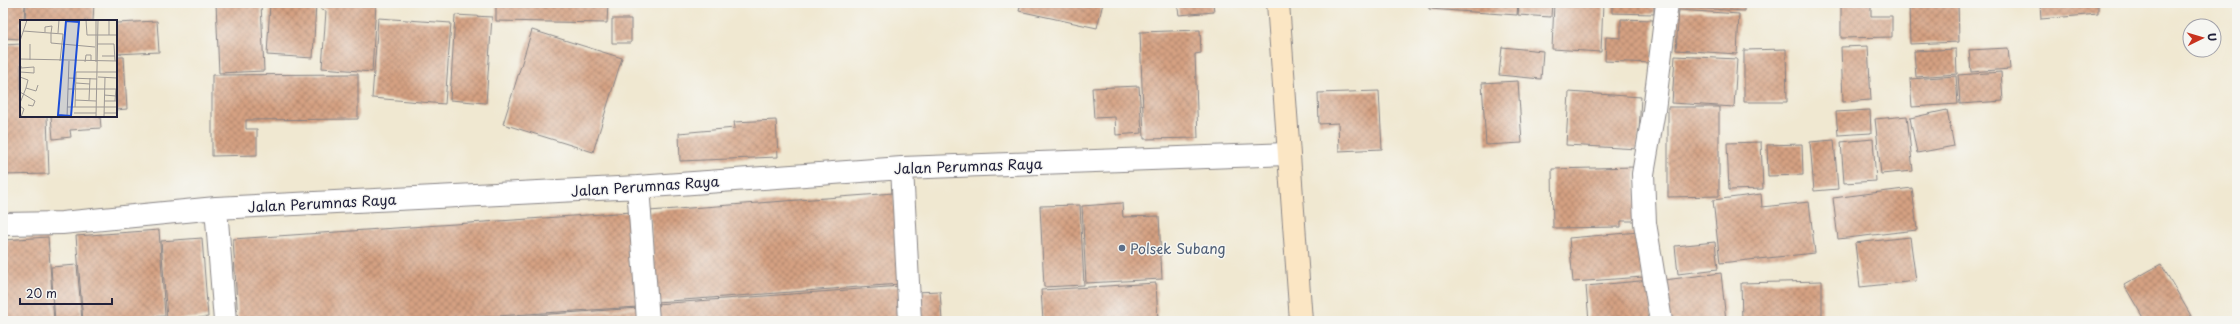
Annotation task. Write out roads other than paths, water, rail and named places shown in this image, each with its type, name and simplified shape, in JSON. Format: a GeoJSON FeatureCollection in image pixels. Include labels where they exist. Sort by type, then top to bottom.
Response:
{"type":"FeatureCollection","features":[{"type":"Feature","properties":{"kind":"street"},"geometry":{"type":"LineString","coordinates":[[1278,3],[1301,321]]}},
{"type":"Feature","properties":{"kind":"street"},"geometry":{"type":"LineString","coordinates":[[1661,321],[1645,223],[1643,174],[1654,110],[1667,3]]}},
{"type":"Feature","properties":{"kind":"street","name":"Jalan Perumnas Raya"},"geometry":{"type":"LineString","coordinates":[[3,224],[62,223],[216,208],[638,187],[902,168],[1288,154]]}},
{"type":"Feature","properties":{"kind":"street"},"geometry":{"type":"LineString","coordinates":[[902,168],[910,321]]}},
{"type":"Feature","properties":{"kind":"street"},"geometry":{"type":"LineString","coordinates":[[638,187],[648,321]]}},
{"type":"Feature","properties":{"kind":"street"},"geometry":{"type":"LineString","coordinates":[[216,208],[225,321]]}},
{"type":"Feature","properties":{"kind":"place","name":"Polsek Subang"},"geometry":{"type":"Point","coordinates":[1122,248]}}]}
